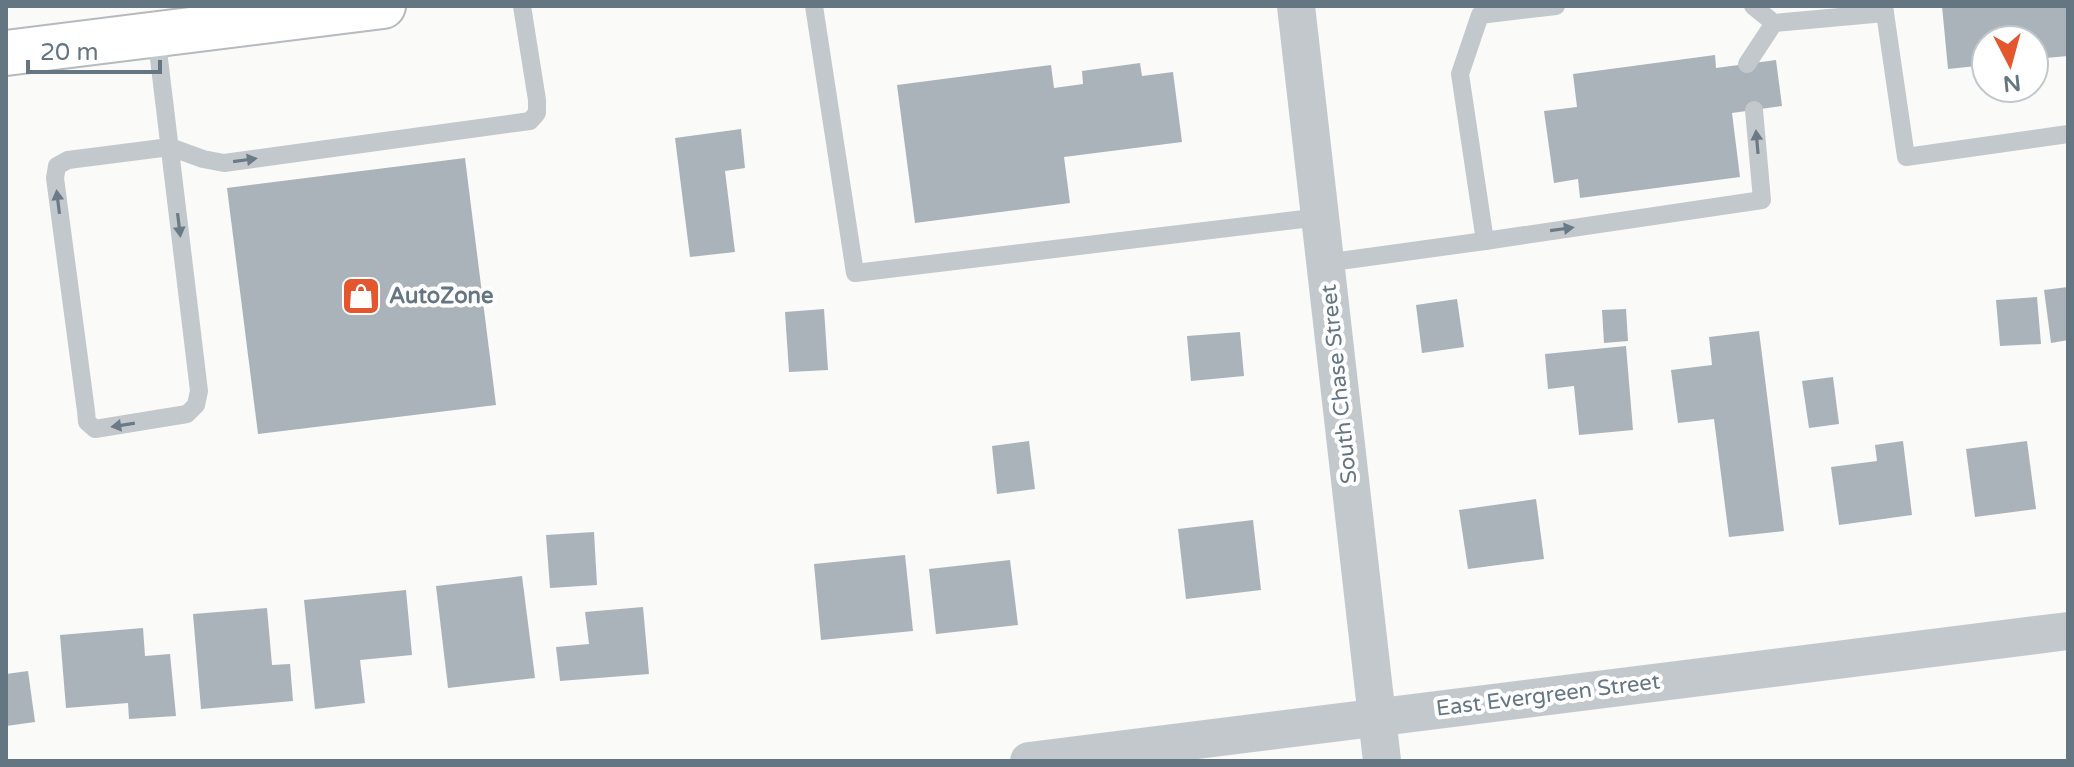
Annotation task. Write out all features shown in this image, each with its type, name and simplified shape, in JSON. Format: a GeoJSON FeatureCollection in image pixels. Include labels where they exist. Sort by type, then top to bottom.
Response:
{"type":"FeatureCollection","features":[{"type":"Feature","properties":{"kind":"main road"},"geometry":{"type":"LineString","coordinates":[[6,53],[156,34],[225,16],[383,6]]}},
{"type":"Feature","properties":{"kind":"street","name":"South Chase Street"},"geometry":{"type":"LineString","coordinates":[[1296,6],[1382,761]]}},
{"type":"Feature","properties":{"kind":"street","name":"East Evergreen Street"},"geometry":{"type":"LineString","coordinates":[[1029,761],[2068,631]]}},
{"type":"Feature","properties":{"kind":"lane"},"geometry":{"type":"LineString","coordinates":[[156,34],[170,147],[199,391],[196,405],[187,414],[95,429],[87,422],[55,178],[57,166],[68,160],[170,147],[224,163],[530,121],[537,113],[522,6]]}},
{"type":"Feature","properties":{"kind":"lane"},"geometry":{"type":"LineString","coordinates":[[814,6],[855,273],[1320,217]]}},
{"type":"Feature","properties":{"kind":"lane"},"geometry":{"type":"LineString","coordinates":[[1485,241],[1460,74],[1480,15],[1556,6]]}},
{"type":"Feature","properties":{"kind":"lane"},"geometry":{"type":"LineString","coordinates":[[1753,6],[1774,23],[1885,9],[1906,157],[2068,134]]}},
{"type":"Feature","properties":{"kind":"lane"},"geometry":{"type":"LineString","coordinates":[[1747,64],[1774,23]]}},
{"type":"Feature","properties":{"kind":"lane"},"geometry":{"type":"LineString","coordinates":[[1325,263],[1762,200],[1754,110]]}},
{"type":"Feature","properties":{"kind":"building"},"geometry":{"type":"Polygon","coordinates":[[[1942,6],[2068,6],[2068,56],[2050,58],[2050,24],[1970,24],[1970,67],[1948,69],[1942,6]]]}},
{"type":"Feature","properties":{"kind":"building"},"geometry":{"type":"Polygon","coordinates":[[[1715,55],[1716,68],[1776,60],[1782,106],[1732,113],[1740,177],[1580,198],[1578,179],[1554,183],[1544,111],[1577,107],[1573,74],[1715,55]]]}},
{"type":"Feature","properties":{"kind":"building"},"geometry":{"type":"Polygon","coordinates":[[[1140,63],[1142,76],[1173,72],[1182,142],[1064,157],[1070,203],[915,223],[897,85],[1051,65],[1054,88],[1083,84],[1082,71],[1140,63]]]}},
{"type":"Feature","properties":{"kind":"building"},"geometry":{"type":"Polygon","coordinates":[[[741,129],[745,168],[725,171],[735,252],[690,257],[675,138],[741,129]]]}},
{"type":"Feature","properties":{"kind":"building","name":"AutoZone"},"geometry":{"type":"Polygon","coordinates":[[[465,158],[496,405],[258,434],[227,188],[465,158]]]}},
{"type":"Feature","properties":{"kind":"building"},"geometry":{"type":"Polygon","coordinates":[[[2068,287],[2068,340],[2051,343],[2044,290],[2068,287]]]}},
{"type":"Feature","properties":{"kind":"building"},"geometry":{"type":"Polygon","coordinates":[[[2037,297],[2041,344],[2000,346],[1996,300],[2037,297]]]}},
{"type":"Feature","properties":{"kind":"building"},"geometry":{"type":"Polygon","coordinates":[[[1457,299],[1464,347],[1422,353],[1416,305],[1457,299]]]}},
{"type":"Feature","properties":{"kind":"building"},"geometry":{"type":"Polygon","coordinates":[[[824,309],[828,370],[789,372],[785,312],[824,309]]]}},
{"type":"Feature","properties":{"kind":"building"},"geometry":{"type":"Polygon","coordinates":[[[1626,309],[1628,341],[1604,343],[1602,310],[1626,309]]]}},
{"type":"Feature","properties":{"kind":"building"},"geometry":{"type":"Polygon","coordinates":[[[1759,331],[1784,531],[1729,537],[1714,419],[1678,423],[1671,370],[1712,365],[1709,337],[1759,331]]]}},
{"type":"Feature","properties":{"kind":"building"},"geometry":{"type":"Polygon","coordinates":[[[1240,332],[1244,376],[1191,381],[1187,336],[1240,332]]]}},
{"type":"Feature","properties":{"kind":"building"},"geometry":{"type":"Polygon","coordinates":[[[1626,346],[1633,430],[1579,435],[1574,386],[1548,389],[1545,354],[1626,346]]]}},
{"type":"Feature","properties":{"kind":"building"},"geometry":{"type":"Polygon","coordinates":[[[1833,377],[1839,424],[1809,428],[1802,381],[1833,377]]]}},
{"type":"Feature","properties":{"kind":"building"},"geometry":{"type":"Polygon","coordinates":[[[1029,441],[1035,489],[997,494],[992,446],[1029,441]]]}},
{"type":"Feature","properties":{"kind":"building"},"geometry":{"type":"Polygon","coordinates":[[[1903,441],[1912,515],[1839,525],[1831,467],[1877,461],[1875,445],[1903,441]]]}},
{"type":"Feature","properties":{"kind":"building"},"geometry":{"type":"Polygon","coordinates":[[[2027,441],[2036,509],[1975,517],[1966,449],[2027,441]]]}},
{"type":"Feature","properties":{"kind":"building"},"geometry":{"type":"Polygon","coordinates":[[[1536,499],[1544,559],[1468,569],[1459,510],[1536,499]]]}},
{"type":"Feature","properties":{"kind":"building"},"geometry":{"type":"Polygon","coordinates":[[[1253,520],[1261,590],[1186,599],[1178,529],[1253,520]]]}},
{"type":"Feature","properties":{"kind":"building"},"geometry":{"type":"Polygon","coordinates":[[[594,532],[597,585],[550,588],[546,535],[594,532]]]}},
{"type":"Feature","properties":{"kind":"building"},"geometry":{"type":"Polygon","coordinates":[[[905,555],[913,631],[821,640],[814,564],[905,555]]]}},
{"type":"Feature","properties":{"kind":"building"},"geometry":{"type":"Polygon","coordinates":[[[1010,560],[1018,625],[936,634],[929,569],[1010,560]]]}},
{"type":"Feature","properties":{"kind":"building"},"geometry":{"type":"Polygon","coordinates":[[[522,576],[535,678],[448,688],[436,586],[522,576]]]}},
{"type":"Feature","properties":{"kind":"building"},"geometry":{"type":"Polygon","coordinates":[[[406,590],[412,655],[360,660],[365,703],[315,709],[304,600],[406,590]]]}},
{"type":"Feature","properties":{"kind":"building"},"geometry":{"type":"Polygon","coordinates":[[[643,607],[649,674],[560,681],[556,647],[589,644],[585,612],[643,607]]]}},
{"type":"Feature","properties":{"kind":"building"},"geometry":{"type":"Polygon","coordinates":[[[267,608],[272,665],[290,664],[293,701],[201,709],[193,614],[267,608]]]}},
{"type":"Feature","properties":{"kind":"building"},"geometry":{"type":"Polygon","coordinates":[[[143,628],[145,656],[170,654],[176,716],[129,719],[128,703],[66,708],[60,635],[143,628]]]}},
{"type":"Feature","properties":{"kind":"building"},"geometry":{"type":"Polygon","coordinates":[[[28,671],[35,722],[6,726],[6,674],[28,671]]]}},
{"type":"Feature","properties":{"kind":"place","name":"AutoZone"},"geometry":{"type":"Point","coordinates":[361,296]}}]}
